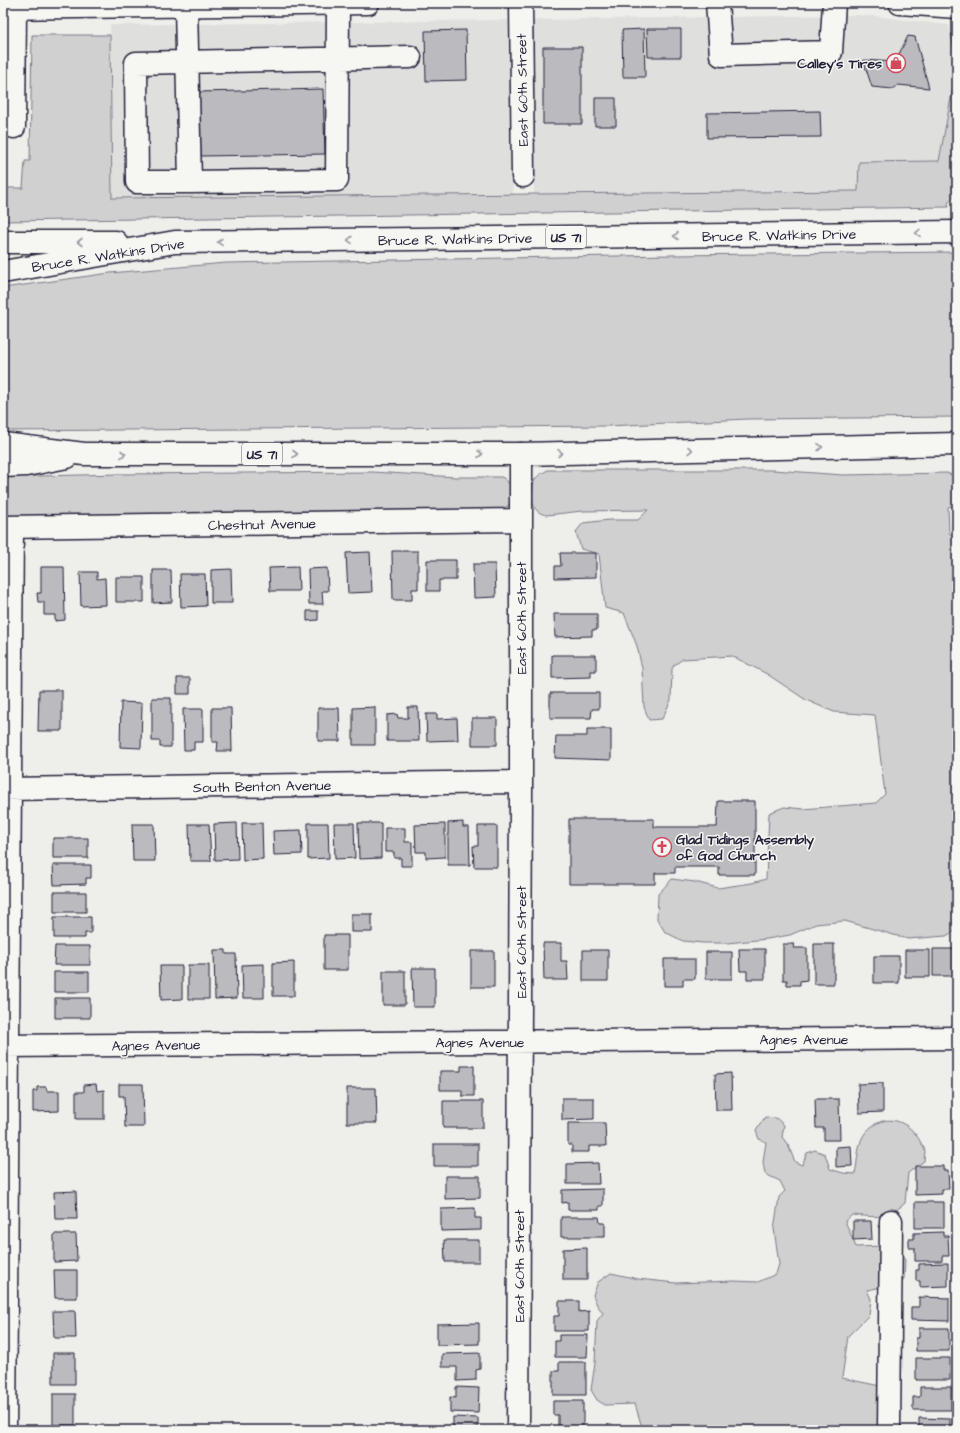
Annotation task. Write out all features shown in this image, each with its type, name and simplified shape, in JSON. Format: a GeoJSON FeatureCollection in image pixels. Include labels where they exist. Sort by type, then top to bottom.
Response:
{"type":"FeatureCollection","features":[{"type":"Feature","properties":{"kind":"main road"},"geometry":{"type":"LineString","coordinates":[[338,3],[338,59],[337,180],[137,182],[136,63],[338,59],[410,57]]}},
{"type":"Feature","properties":{"kind":"main road"},"geometry":{"type":"LineString","coordinates":[[14,127],[9,8],[368,3]]}},
{"type":"Feature","properties":{"kind":"main road","name":"East 60th Street"},"geometry":{"type":"LineString","coordinates":[[521,3],[523,176]]}},
{"type":"Feature","properties":{"kind":"main road"},"geometry":{"type":"LineString","coordinates":[[717,3],[721,55],[831,52],[834,3]]}},
{"type":"Feature","properties":{"kind":"main road"},"geometry":{"type":"LineString","coordinates":[[900,3],[957,7]]}},
{"type":"Feature","properties":{"kind":"main road"},"geometry":{"type":"LineString","coordinates":[[186,6],[190,182]]}},
{"type":"Feature","properties":{"kind":"main road","name":"Bruce R. Watkins Drive"},"geometry":{"type":"LineString","coordinates":[[3,272],[175,242],[957,232]]}},
{"type":"Feature","properties":{"kind":"main road"},"geometry":{"type":"LineString","coordinates":[[3,242],[175,242]]}},
{"type":"Feature","properties":{"kind":"main road","name":"US 71"},"geometry":{"type":"LineString","coordinates":[[3,444],[84,454],[521,454],[957,444]]}},
{"type":"Feature","properties":{"kind":"main road"},"geometry":{"type":"LineString","coordinates":[[3,466],[26,465],[84,454]]}},
{"type":"Feature","properties":{"kind":"main road","name":"East 60th Street"},"geometry":{"type":"LineString","coordinates":[[518,1430],[521,454]]}},
{"type":"Feature","properties":{"kind":"main road","name":"Chestnut Avenue"},"geometry":{"type":"LineString","coordinates":[[7,527],[521,520]]}},
{"type":"Feature","properties":{"kind":"main road"},"geometry":{"type":"LineString","coordinates":[[5,1430],[4,1310],[7,527]]}},
{"type":"Feature","properties":{"kind":"main road","name":"South Benton Avenue"},"geometry":{"type":"LineString","coordinates":[[6,789],[521,782]]}},
{"type":"Feature","properties":{"kind":"main road","name":"Agnes Avenue"},"geometry":{"type":"LineString","coordinates":[[5,1046],[957,1038]]}},
{"type":"Feature","properties":{"kind":"main road"},"geometry":{"type":"LineString","coordinates":[[889,1430],[891,1222]]}},
{"type":"Feature","properties":{"kind":"shaded area"},"geometry":{"type":"Polygon","coordinates":[[[854,15],[949,25],[957,66],[939,161],[859,162],[858,191],[534,194],[534,21],[854,15]]]}},
{"type":"Feature","properties":{"kind":"shaded area"},"geometry":{"type":"Polygon","coordinates":[[[509,20],[514,25],[513,194],[112,198],[110,25],[509,20]]]}},
{"type":"Feature","properties":{"kind":"shaded area"},"geometry":{"type":"Polygon","coordinates":[[[951,34],[957,35],[957,66],[951,34]]]}},
{"type":"Feature","properties":{"kind":"shaded area"},"geometry":{"type":"Polygon","coordinates":[[[32,35],[110,35],[112,198],[858,191],[859,162],[939,161],[957,66],[957,193],[948,203],[949,207],[3,221],[3,41],[4,188],[23,188],[25,161],[30,161],[32,35]]]}},
{"type":"Feature","properties":{"kind":"shaded area"},"geometry":{"type":"Polygon","coordinates":[[[955,252],[957,255],[957,417],[747,419],[608,426],[3,431],[3,288],[110,273],[226,263],[672,255],[955,252]]]}},
{"type":"Feature","properties":{"kind":"shaded area"},"geometry":{"type":"Polygon","coordinates":[[[548,470],[773,470],[843,475],[947,473],[957,478],[957,504],[948,507],[949,533],[957,539],[957,930],[946,936],[908,939],[845,921],[816,924],[790,935],[727,943],[683,941],[665,932],[657,919],[658,894],[672,879],[695,882],[718,888],[752,883],[766,879],[769,813],[784,807],[803,809],[876,803],[885,794],[875,715],[834,712],[806,700],[767,674],[732,656],[683,659],[674,665],[672,669],[671,700],[662,719],[649,720],[644,707],[642,668],[637,646],[624,613],[605,608],[599,554],[581,549],[576,532],[583,523],[609,520],[638,520],[648,510],[582,511],[547,515],[542,514],[534,507],[533,485],[536,478],[548,470]]]}},
{"type":"Feature","properties":{"kind":"shaded area"},"geometry":{"type":"Polygon","coordinates":[[[372,472],[456,477],[501,477],[508,482],[510,486],[511,498],[508,506],[499,510],[3,517],[3,477],[119,474],[372,472]]]}},
{"type":"Feature","properties":{"kind":"shaded area"},"geometry":{"type":"Polygon","coordinates":[[[765,1117],[776,1118],[784,1125],[782,1137],[788,1145],[795,1162],[802,1165],[807,1153],[815,1150],[825,1154],[830,1169],[843,1173],[855,1174],[859,1146],[863,1136],[873,1126],[888,1120],[904,1124],[916,1135],[925,1149],[924,1161],[908,1173],[905,1203],[886,1215],[875,1217],[852,1215],[845,1221],[856,1247],[884,1246],[897,1249],[905,1260],[904,1279],[893,1285],[867,1290],[871,1299],[869,1315],[848,1336],[842,1378],[880,1386],[896,1421],[904,1430],[869,1430],[867,1427],[862,1430],[644,1430],[635,1404],[605,1405],[597,1400],[591,1390],[595,1363],[597,1321],[603,1313],[597,1305],[593,1295],[598,1282],[611,1273],[638,1279],[676,1283],[734,1281],[758,1282],[776,1274],[779,1264],[774,1229],[779,1197],[785,1191],[780,1181],[765,1174],[763,1162],[766,1142],[759,1139],[756,1131],[765,1117]]]}},
{"type":"Feature","properties":{"kind":"building"},"geometry":{"type":"Polygon","coordinates":[[[644,29],[645,77],[623,77],[622,30],[644,29]]]}},
{"type":"Feature","properties":{"kind":"building"},"geometry":{"type":"Polygon","coordinates":[[[647,29],[681,29],[681,57],[648,57],[647,29]]]}},
{"type":"Feature","properties":{"kind":"building"},"geometry":{"type":"Polygon","coordinates":[[[466,30],[467,80],[426,81],[425,31],[466,30]]]}},
{"type":"Feature","properties":{"kind":"building"},"geometry":{"type":"Polygon","coordinates":[[[908,36],[915,37],[929,88],[898,85],[893,89],[872,87],[863,60],[895,62],[908,36]]]}},
{"type":"Feature","properties":{"kind":"building"},"geometry":{"type":"Polygon","coordinates":[[[543,47],[582,47],[582,124],[543,124],[543,47]]]}},
{"type":"Feature","properties":{"kind":"building"},"geometry":{"type":"Polygon","coordinates":[[[323,89],[325,154],[201,156],[199,92],[323,89]]]}},
{"type":"Feature","properties":{"kind":"building"},"geometry":{"type":"Polygon","coordinates":[[[595,98],[616,98],[616,126],[595,126],[595,98]]]}},
{"type":"Feature","properties":{"kind":"building"},"geometry":{"type":"Polygon","coordinates":[[[820,111],[821,137],[707,138],[707,113],[820,111]]]}},
{"type":"Feature","properties":{"kind":"building"},"geometry":{"type":"Polygon","coordinates":[[[392,551],[418,551],[418,589],[412,589],[412,600],[393,600],[392,551]]]}},
{"type":"Feature","properties":{"kind":"building"},"geometry":{"type":"Polygon","coordinates":[[[370,552],[372,592],[348,593],[346,553],[370,552]]]}},
{"type":"Feature","properties":{"kind":"building"},"geometry":{"type":"Polygon","coordinates":[[[560,553],[596,553],[596,577],[555,578],[555,566],[561,566],[560,553]]]}},
{"type":"Feature","properties":{"kind":"building"},"geometry":{"type":"Polygon","coordinates":[[[427,560],[456,560],[456,580],[439,580],[439,591],[427,591],[427,560]]]}},
{"type":"Feature","properties":{"kind":"building"},"geometry":{"type":"Polygon","coordinates":[[[473,564],[495,564],[496,597],[474,598],[473,564]]]}},
{"type":"Feature","properties":{"kind":"building"},"geometry":{"type":"Polygon","coordinates":[[[41,567],[64,567],[65,620],[55,621],[55,615],[44,615],[44,602],[38,602],[37,593],[41,593],[41,567]]]}},
{"type":"Feature","properties":{"kind":"building"},"geometry":{"type":"Polygon","coordinates":[[[298,567],[299,591],[270,591],[269,568],[298,567]]]}},
{"type":"Feature","properties":{"kind":"building"},"geometry":{"type":"Polygon","coordinates":[[[327,568],[328,591],[322,591],[323,604],[309,604],[308,569],[327,568]]]}},
{"type":"Feature","properties":{"kind":"building"},"geometry":{"type":"Polygon","coordinates":[[[231,569],[232,603],[211,603],[211,570],[231,569]]]}},
{"type":"Feature","properties":{"kind":"building"},"geometry":{"type":"Polygon","coordinates":[[[153,570],[171,570],[172,602],[153,603],[153,570]]]}},
{"type":"Feature","properties":{"kind":"building"},"geometry":{"type":"Polygon","coordinates":[[[80,572],[97,572],[97,579],[105,578],[106,605],[81,606],[80,572]]]}},
{"type":"Feature","properties":{"kind":"building"},"geometry":{"type":"Polygon","coordinates":[[[180,574],[205,574],[206,606],[181,607],[180,574]]]}},
{"type":"Feature","properties":{"kind":"building"},"geometry":{"type":"Polygon","coordinates":[[[116,577],[144,577],[144,602],[116,602],[116,577]]]}},
{"type":"Feature","properties":{"kind":"building"},"geometry":{"type":"Polygon","coordinates":[[[307,611],[318,611],[318,620],[307,621],[307,611]]]}},
{"type":"Feature","properties":{"kind":"building"},"geometry":{"type":"Polygon","coordinates":[[[554,614],[597,614],[597,630],[592,630],[592,636],[555,637],[554,614]]]}},
{"type":"Feature","properties":{"kind":"building"},"geometry":{"type":"Polygon","coordinates":[[[552,655],[596,655],[596,671],[591,671],[591,677],[552,678],[552,655]]]}},
{"type":"Feature","properties":{"kind":"building"},"geometry":{"type":"Polygon","coordinates":[[[177,678],[190,678],[190,694],[177,694],[177,678]]]}},
{"type":"Feature","properties":{"kind":"building"},"geometry":{"type":"Polygon","coordinates":[[[39,690],[62,690],[62,731],[38,731],[39,690]]]}},
{"type":"Feature","properties":{"kind":"building"},"geometry":{"type":"Polygon","coordinates":[[[550,693],[599,693],[599,709],[592,709],[591,718],[550,718],[550,693]]]}},
{"type":"Feature","properties":{"kind":"building"},"geometry":{"type":"Polygon","coordinates":[[[152,698],[171,698],[171,747],[160,747],[160,741],[152,741],[152,698]]]}},
{"type":"Feature","properties":{"kind":"building"},"geometry":{"type":"Polygon","coordinates":[[[121,702],[142,703],[141,748],[120,747],[121,702]]]}},
{"type":"Feature","properties":{"kind":"building"},"geometry":{"type":"Polygon","coordinates":[[[375,707],[375,745],[353,745],[353,708],[375,707]]]}},
{"type":"Feature","properties":{"kind":"building"},"geometry":{"type":"Polygon","coordinates":[[[408,707],[418,707],[419,741],[387,741],[387,715],[397,714],[398,718],[408,718],[408,707]]]}},
{"type":"Feature","properties":{"kind":"building"},"geometry":{"type":"Polygon","coordinates":[[[212,708],[231,708],[232,751],[217,751],[218,742],[212,742],[212,708]]]}},
{"type":"Feature","properties":{"kind":"building"},"geometry":{"type":"Polygon","coordinates":[[[318,708],[339,708],[340,741],[318,741],[318,708]]]}},
{"type":"Feature","properties":{"kind":"building"},"geometry":{"type":"Polygon","coordinates":[[[183,709],[203,709],[203,742],[194,742],[194,750],[184,750],[183,709]]]}},
{"type":"Feature","properties":{"kind":"building"},"geometry":{"type":"Polygon","coordinates":[[[426,714],[437,714],[437,719],[457,718],[458,740],[427,741],[426,714]]]}},
{"type":"Feature","properties":{"kind":"building"},"geometry":{"type":"Polygon","coordinates":[[[472,718],[497,718],[497,745],[472,745],[472,718]]]}},
{"type":"Feature","properties":{"kind":"building"},"geometry":{"type":"Polygon","coordinates":[[[587,729],[611,729],[611,760],[555,758],[556,736],[587,736],[587,729]]]}},
{"type":"Feature","properties":{"kind":"building","name":"Glad Tidings Assembly of God Church"},"geometry":{"type":"Polygon","coordinates":[[[718,801],[755,801],[755,875],[719,875],[719,867],[675,867],[675,873],[655,873],[655,884],[569,884],[569,819],[654,819],[654,827],[717,827],[718,801]]]}},
{"type":"Feature","properties":{"kind":"building"},"geometry":{"type":"Polygon","coordinates":[[[463,822],[463,827],[469,827],[470,865],[448,865],[448,823],[463,822]]]}},
{"type":"Feature","properties":{"kind":"building"},"geometry":{"type":"Polygon","coordinates":[[[237,823],[238,859],[215,860],[214,824],[237,823]]]}},
{"type":"Feature","properties":{"kind":"building"},"geometry":{"type":"Polygon","coordinates":[[[242,823],[262,823],[263,859],[243,860],[242,823]]]}},
{"type":"Feature","properties":{"kind":"building"},"geometry":{"type":"Polygon","coordinates":[[[308,823],[328,823],[329,858],[308,859],[308,823]]]}},
{"type":"Feature","properties":{"kind":"building"},"geometry":{"type":"Polygon","coordinates":[[[334,823],[354,823],[355,858],[335,859],[334,823]]]}},
{"type":"Feature","properties":{"kind":"building"},"geometry":{"type":"Polygon","coordinates":[[[358,823],[381,823],[381,858],[359,859],[358,823]]]}},
{"type":"Feature","properties":{"kind":"building"},"geometry":{"type":"Polygon","coordinates":[[[132,824],[154,824],[155,861],[133,861],[132,824]]]}},
{"type":"Feature","properties":{"kind":"building"},"geometry":{"type":"Polygon","coordinates":[[[189,824],[209,824],[211,861],[190,861],[189,824]]]}},
{"type":"Feature","properties":{"kind":"building"},"geometry":{"type":"Polygon","coordinates":[[[445,824],[445,857],[426,858],[426,852],[416,852],[415,825],[445,824]]]}},
{"type":"Feature","properties":{"kind":"building"},"geometry":{"type":"Polygon","coordinates":[[[478,826],[497,826],[497,867],[474,867],[473,846],[478,846],[478,826]]]}},
{"type":"Feature","properties":{"kind":"building"},"geometry":{"type":"Polygon","coordinates":[[[385,828],[405,828],[405,842],[412,842],[412,866],[401,866],[401,858],[394,858],[394,852],[385,852],[385,828]]]}},
{"type":"Feature","properties":{"kind":"building"},"geometry":{"type":"Polygon","coordinates":[[[301,830],[302,854],[274,855],[273,831],[301,830]]]}},
{"type":"Feature","properties":{"kind":"building"},"geometry":{"type":"Polygon","coordinates":[[[53,838],[88,838],[88,858],[53,858],[53,838]]]}},
{"type":"Feature","properties":{"kind":"building"},"geometry":{"type":"Polygon","coordinates":[[[53,865],[91,865],[91,878],[86,878],[86,884],[54,885],[53,865]]]}},
{"type":"Feature","properties":{"kind":"building"},"geometry":{"type":"Polygon","coordinates":[[[54,892],[86,892],[86,912],[54,912],[54,892]]]}},
{"type":"Feature","properties":{"kind":"building"},"geometry":{"type":"Polygon","coordinates":[[[351,914],[372,914],[372,932],[351,932],[351,914]]]}},
{"type":"Feature","properties":{"kind":"building"},"geometry":{"type":"Polygon","coordinates":[[[54,917],[91,917],[91,933],[85,933],[85,938],[54,938],[54,917]]]}},
{"type":"Feature","properties":{"kind":"building"},"geometry":{"type":"Polygon","coordinates":[[[324,935],[348,935],[348,970],[324,970],[324,935]]]}},
{"type":"Feature","properties":{"kind":"building"},"geometry":{"type":"Polygon","coordinates":[[[543,943],[561,943],[561,961],[567,961],[568,980],[544,980],[543,943]]]}},
{"type":"Feature","properties":{"kind":"building"},"geometry":{"type":"Polygon","coordinates":[[[783,944],[794,944],[793,948],[807,948],[807,980],[800,981],[800,985],[787,985],[787,980],[783,980],[783,944]]]}},
{"type":"Feature","properties":{"kind":"building"},"geometry":{"type":"Polygon","coordinates":[[[814,944],[834,944],[834,984],[814,984],[814,944]]]}},
{"type":"Feature","properties":{"kind":"building"},"geometry":{"type":"Polygon","coordinates":[[[55,946],[90,946],[90,965],[54,965],[55,946]]]}},
{"type":"Feature","properties":{"kind":"building"},"geometry":{"type":"Polygon","coordinates":[[[739,949],[765,949],[765,979],[747,979],[747,971],[740,971],[739,949]]]}},
{"type":"Feature","properties":{"kind":"building"},"geometry":{"type":"Polygon","coordinates":[[[933,949],[957,949],[957,976],[933,976],[933,949]]]}},
{"type":"Feature","properties":{"kind":"building"},"geometry":{"type":"Polygon","coordinates":[[[214,950],[226,950],[226,954],[236,954],[237,998],[215,999],[214,950]]]}},
{"type":"Feature","properties":{"kind":"building"},"geometry":{"type":"Polygon","coordinates":[[[583,950],[608,950],[608,981],[583,981],[583,950]]]}},
{"type":"Feature","properties":{"kind":"building"},"geometry":{"type":"Polygon","coordinates":[[[905,950],[930,950],[930,977],[905,977],[905,950]]]}},
{"type":"Feature","properties":{"kind":"building"},"geometry":{"type":"Polygon","coordinates":[[[471,951],[494,951],[494,987],[471,987],[471,951]]]}},
{"type":"Feature","properties":{"kind":"building"},"geometry":{"type":"Polygon","coordinates":[[[706,952],[732,952],[732,979],[706,979],[706,952]]]}},
{"type":"Feature","properties":{"kind":"building"},"geometry":{"type":"Polygon","coordinates":[[[874,956],[899,956],[899,983],[874,983],[874,956]]]}},
{"type":"Feature","properties":{"kind":"building"},"geometry":{"type":"Polygon","coordinates":[[[664,959],[695,959],[695,979],[683,979],[683,986],[664,986],[664,959]]]}},
{"type":"Feature","properties":{"kind":"building"},"geometry":{"type":"Polygon","coordinates":[[[294,962],[294,996],[273,996],[273,963],[294,962]]]}},
{"type":"Feature","properties":{"kind":"building"},"geometry":{"type":"Polygon","coordinates":[[[264,964],[264,998],[243,998],[242,965],[264,964]]]}},
{"type":"Feature","properties":{"kind":"building"},"geometry":{"type":"Polygon","coordinates":[[[188,965],[209,965],[209,999],[188,999],[188,965]]]}},
{"type":"Feature","properties":{"kind":"building"},"geometry":{"type":"Polygon","coordinates":[[[160,966],[182,966],[182,999],[161,1000],[160,966]]]}},
{"type":"Feature","properties":{"kind":"building"},"geometry":{"type":"Polygon","coordinates":[[[412,968],[435,968],[435,1007],[413,1007],[412,968]]]}},
{"type":"Feature","properties":{"kind":"building"},"geometry":{"type":"Polygon","coordinates":[[[383,971],[405,971],[405,1005],[383,1005],[383,971]]]}},
{"type":"Feature","properties":{"kind":"building"},"geometry":{"type":"Polygon","coordinates":[[[54,972],[89,972],[89,992],[54,992],[54,972]]]}},
{"type":"Feature","properties":{"kind":"building"},"geometry":{"type":"Polygon","coordinates":[[[55,998],[90,998],[90,1018],[55,1018],[55,998]]]}},
{"type":"Feature","properties":{"kind":"building"},"geometry":{"type":"Polygon","coordinates":[[[461,1066],[474,1066],[474,1096],[462,1096],[462,1090],[440,1090],[440,1071],[461,1071],[461,1066]]]}},
{"type":"Feature","properties":{"kind":"building"},"geometry":{"type":"Polygon","coordinates":[[[731,1073],[732,1110],[716,1110],[715,1074],[731,1073]]]}},
{"type":"Feature","properties":{"kind":"building"},"geometry":{"type":"Polygon","coordinates":[[[883,1083],[883,1112],[859,1113],[858,1084],[883,1083]]]}},
{"type":"Feature","properties":{"kind":"building"},"geometry":{"type":"Polygon","coordinates":[[[96,1084],[97,1091],[104,1090],[104,1119],[76,1119],[76,1092],[84,1092],[84,1085],[96,1084]]]}},
{"type":"Feature","properties":{"kind":"building"},"geometry":{"type":"Polygon","coordinates":[[[119,1084],[143,1084],[144,1127],[125,1127],[124,1096],[119,1096],[119,1084]]]}},
{"type":"Feature","properties":{"kind":"building"},"geometry":{"type":"Polygon","coordinates":[[[37,1087],[46,1087],[47,1091],[59,1091],[59,1111],[33,1112],[33,1091],[37,1091],[37,1087]]]}},
{"type":"Feature","properties":{"kind":"building"},"geometry":{"type":"Polygon","coordinates":[[[347,1088],[376,1088],[377,1123],[347,1123],[347,1088]]]}},
{"type":"Feature","properties":{"kind":"building"},"geometry":{"type":"Polygon","coordinates":[[[562,1098],[594,1098],[594,1119],[562,1120],[562,1098]]]}},
{"type":"Feature","properties":{"kind":"building"},"geometry":{"type":"Polygon","coordinates":[[[815,1099],[839,1099],[840,1140],[824,1140],[824,1128],[816,1128],[815,1099]]]}},
{"type":"Feature","properties":{"kind":"building"},"geometry":{"type":"Polygon","coordinates":[[[443,1101],[483,1101],[483,1128],[443,1128],[443,1101]]]}},
{"type":"Feature","properties":{"kind":"building"},"geometry":{"type":"Polygon","coordinates":[[[568,1123],[605,1123],[606,1146],[589,1146],[589,1152],[572,1152],[572,1145],[568,1145],[568,1123]]]}},
{"type":"Feature","properties":{"kind":"building"},"geometry":{"type":"Polygon","coordinates":[[[434,1144],[478,1144],[478,1166],[434,1166],[434,1144]]]}},
{"type":"Feature","properties":{"kind":"building"},"geometry":{"type":"Polygon","coordinates":[[[851,1146],[852,1166],[836,1167],[836,1147],[851,1146]]]}},
{"type":"Feature","properties":{"kind":"building"},"geometry":{"type":"Polygon","coordinates":[[[598,1163],[599,1184],[567,1184],[567,1164],[598,1163]]]}},
{"type":"Feature","properties":{"kind":"building"},"geometry":{"type":"Polygon","coordinates":[[[915,1166],[943,1166],[943,1170],[948,1170],[949,1189],[942,1189],[942,1194],[915,1195],[915,1166]]]}},
{"type":"Feature","properties":{"kind":"building"},"geometry":{"type":"Polygon","coordinates":[[[445,1176],[480,1176],[480,1198],[445,1199],[445,1176]]]}},
{"type":"Feature","properties":{"kind":"building"},"geometry":{"type":"Polygon","coordinates":[[[603,1189],[603,1206],[599,1206],[599,1210],[568,1210],[568,1202],[562,1203],[562,1190],[603,1189]]]}},
{"type":"Feature","properties":{"kind":"building"},"geometry":{"type":"Polygon","coordinates":[[[76,1191],[77,1219],[55,1219],[54,1192],[76,1191]]]}},
{"type":"Feature","properties":{"kind":"building"},"geometry":{"type":"Polygon","coordinates":[[[915,1202],[944,1202],[944,1228],[915,1228],[915,1202]]]}},
{"type":"Feature","properties":{"kind":"building"},"geometry":{"type":"Polygon","coordinates":[[[475,1208],[475,1218],[481,1218],[481,1230],[441,1231],[441,1209],[475,1208]]]}},
{"type":"Feature","properties":{"kind":"building"},"geometry":{"type":"Polygon","coordinates":[[[561,1217],[599,1217],[600,1223],[605,1223],[605,1237],[561,1237],[561,1217]]]}},
{"type":"Feature","properties":{"kind":"building"},"geometry":{"type":"Polygon","coordinates":[[[853,1221],[871,1221],[872,1239],[853,1240],[853,1221]]]}},
{"type":"Feature","properties":{"kind":"building"},"geometry":{"type":"Polygon","coordinates":[[[943,1232],[943,1236],[948,1236],[949,1256],[942,1256],[942,1261],[915,1261],[915,1248],[909,1248],[909,1239],[914,1239],[914,1233],[943,1232]]]}},
{"type":"Feature","properties":{"kind":"building"},"geometry":{"type":"Polygon","coordinates":[[[54,1234],[76,1234],[77,1261],[54,1262],[54,1234]]]}},
{"type":"Feature","properties":{"kind":"building"},"geometry":{"type":"Polygon","coordinates":[[[444,1240],[479,1240],[479,1262],[445,1262],[444,1240]]]}},
{"type":"Feature","properties":{"kind":"building"},"geometry":{"type":"Polygon","coordinates":[[[587,1248],[587,1280],[563,1280],[563,1249],[587,1248]]]}},
{"type":"Feature","properties":{"kind":"building"},"geometry":{"type":"Polygon","coordinates":[[[948,1263],[948,1286],[920,1287],[920,1281],[916,1281],[916,1270],[919,1270],[919,1264],[948,1263]]]}},
{"type":"Feature","properties":{"kind":"building"},"geometry":{"type":"Polygon","coordinates":[[[54,1270],[77,1270],[77,1298],[55,1298],[54,1270]]]}},
{"type":"Feature","properties":{"kind":"building"},"geometry":{"type":"Polygon","coordinates":[[[919,1297],[949,1298],[949,1321],[911,1320],[911,1307],[919,1307],[919,1297]]]}},
{"type":"Feature","properties":{"kind":"building"},"geometry":{"type":"Polygon","coordinates":[[[559,1301],[579,1301],[579,1312],[589,1311],[589,1331],[554,1331],[554,1316],[559,1316],[559,1301]]]}},
{"type":"Feature","properties":{"kind":"building"},"geometry":{"type":"Polygon","coordinates":[[[53,1311],[75,1311],[76,1338],[54,1338],[53,1311]]]}},
{"type":"Feature","properties":{"kind":"building"},"geometry":{"type":"Polygon","coordinates":[[[479,1323],[479,1344],[437,1345],[437,1324],[479,1323]]]}},
{"type":"Feature","properties":{"kind":"building"},"geometry":{"type":"Polygon","coordinates":[[[919,1328],[949,1328],[949,1351],[916,1351],[916,1338],[919,1338],[919,1328]]]}},
{"type":"Feature","properties":{"kind":"building"},"geometry":{"type":"Polygon","coordinates":[[[559,1335],[588,1335],[587,1357],[555,1357],[555,1341],[559,1341],[559,1335]]]}},
{"type":"Feature","properties":{"kind":"building"},"geometry":{"type":"Polygon","coordinates":[[[53,1353],[75,1353],[75,1384],[53,1384],[53,1353]]]}},
{"type":"Feature","properties":{"kind":"building"},"geometry":{"type":"Polygon","coordinates":[[[480,1353],[480,1369],[476,1370],[476,1380],[457,1381],[457,1367],[442,1367],[442,1354],[480,1353]]]}},
{"type":"Feature","properties":{"kind":"building"},"geometry":{"type":"Polygon","coordinates":[[[916,1358],[950,1358],[950,1380],[916,1380],[916,1358]]]}},
{"type":"Feature","properties":{"kind":"building"},"geometry":{"type":"Polygon","coordinates":[[[559,1362],[586,1362],[586,1395],[553,1395],[553,1371],[559,1371],[559,1362]]]}},
{"type":"Feature","properties":{"kind":"building"},"geometry":{"type":"Polygon","coordinates":[[[456,1387],[479,1388],[478,1413],[450,1412],[450,1397],[456,1398],[456,1387]]]}},
{"type":"Feature","properties":{"kind":"building"},"geometry":{"type":"Polygon","coordinates":[[[920,1387],[951,1387],[951,1410],[913,1410],[913,1397],[920,1397],[920,1387]]]}},
{"type":"Feature","properties":{"kind":"building"},"geometry":{"type":"Polygon","coordinates":[[[53,1394],[75,1394],[75,1425],[53,1425],[53,1394]]]}},
{"type":"Feature","properties":{"kind":"building"},"geometry":{"type":"Polygon","coordinates":[[[553,1401],[583,1401],[583,1427],[558,1426],[558,1415],[553,1415],[553,1401]]]}},
{"type":"Feature","properties":{"kind":"building"},"geometry":{"type":"Polygon","coordinates":[[[453,1417],[478,1418],[478,1430],[453,1430],[453,1417]]]}},
{"type":"Feature","properties":{"kind":"building"},"geometry":{"type":"Polygon","coordinates":[[[919,1418],[950,1419],[950,1430],[919,1430],[919,1418]]]}},
{"type":"Feature","properties":{"kind":"place","name":"Calley's Tires"},"geometry":{"type":"Point","coordinates":[896,63]}},
{"type":"Feature","properties":{"kind":"place","name":"Glad Tidings Assembly of God Church"},"geometry":{"type":"Point","coordinates":[662,847]}}]}
